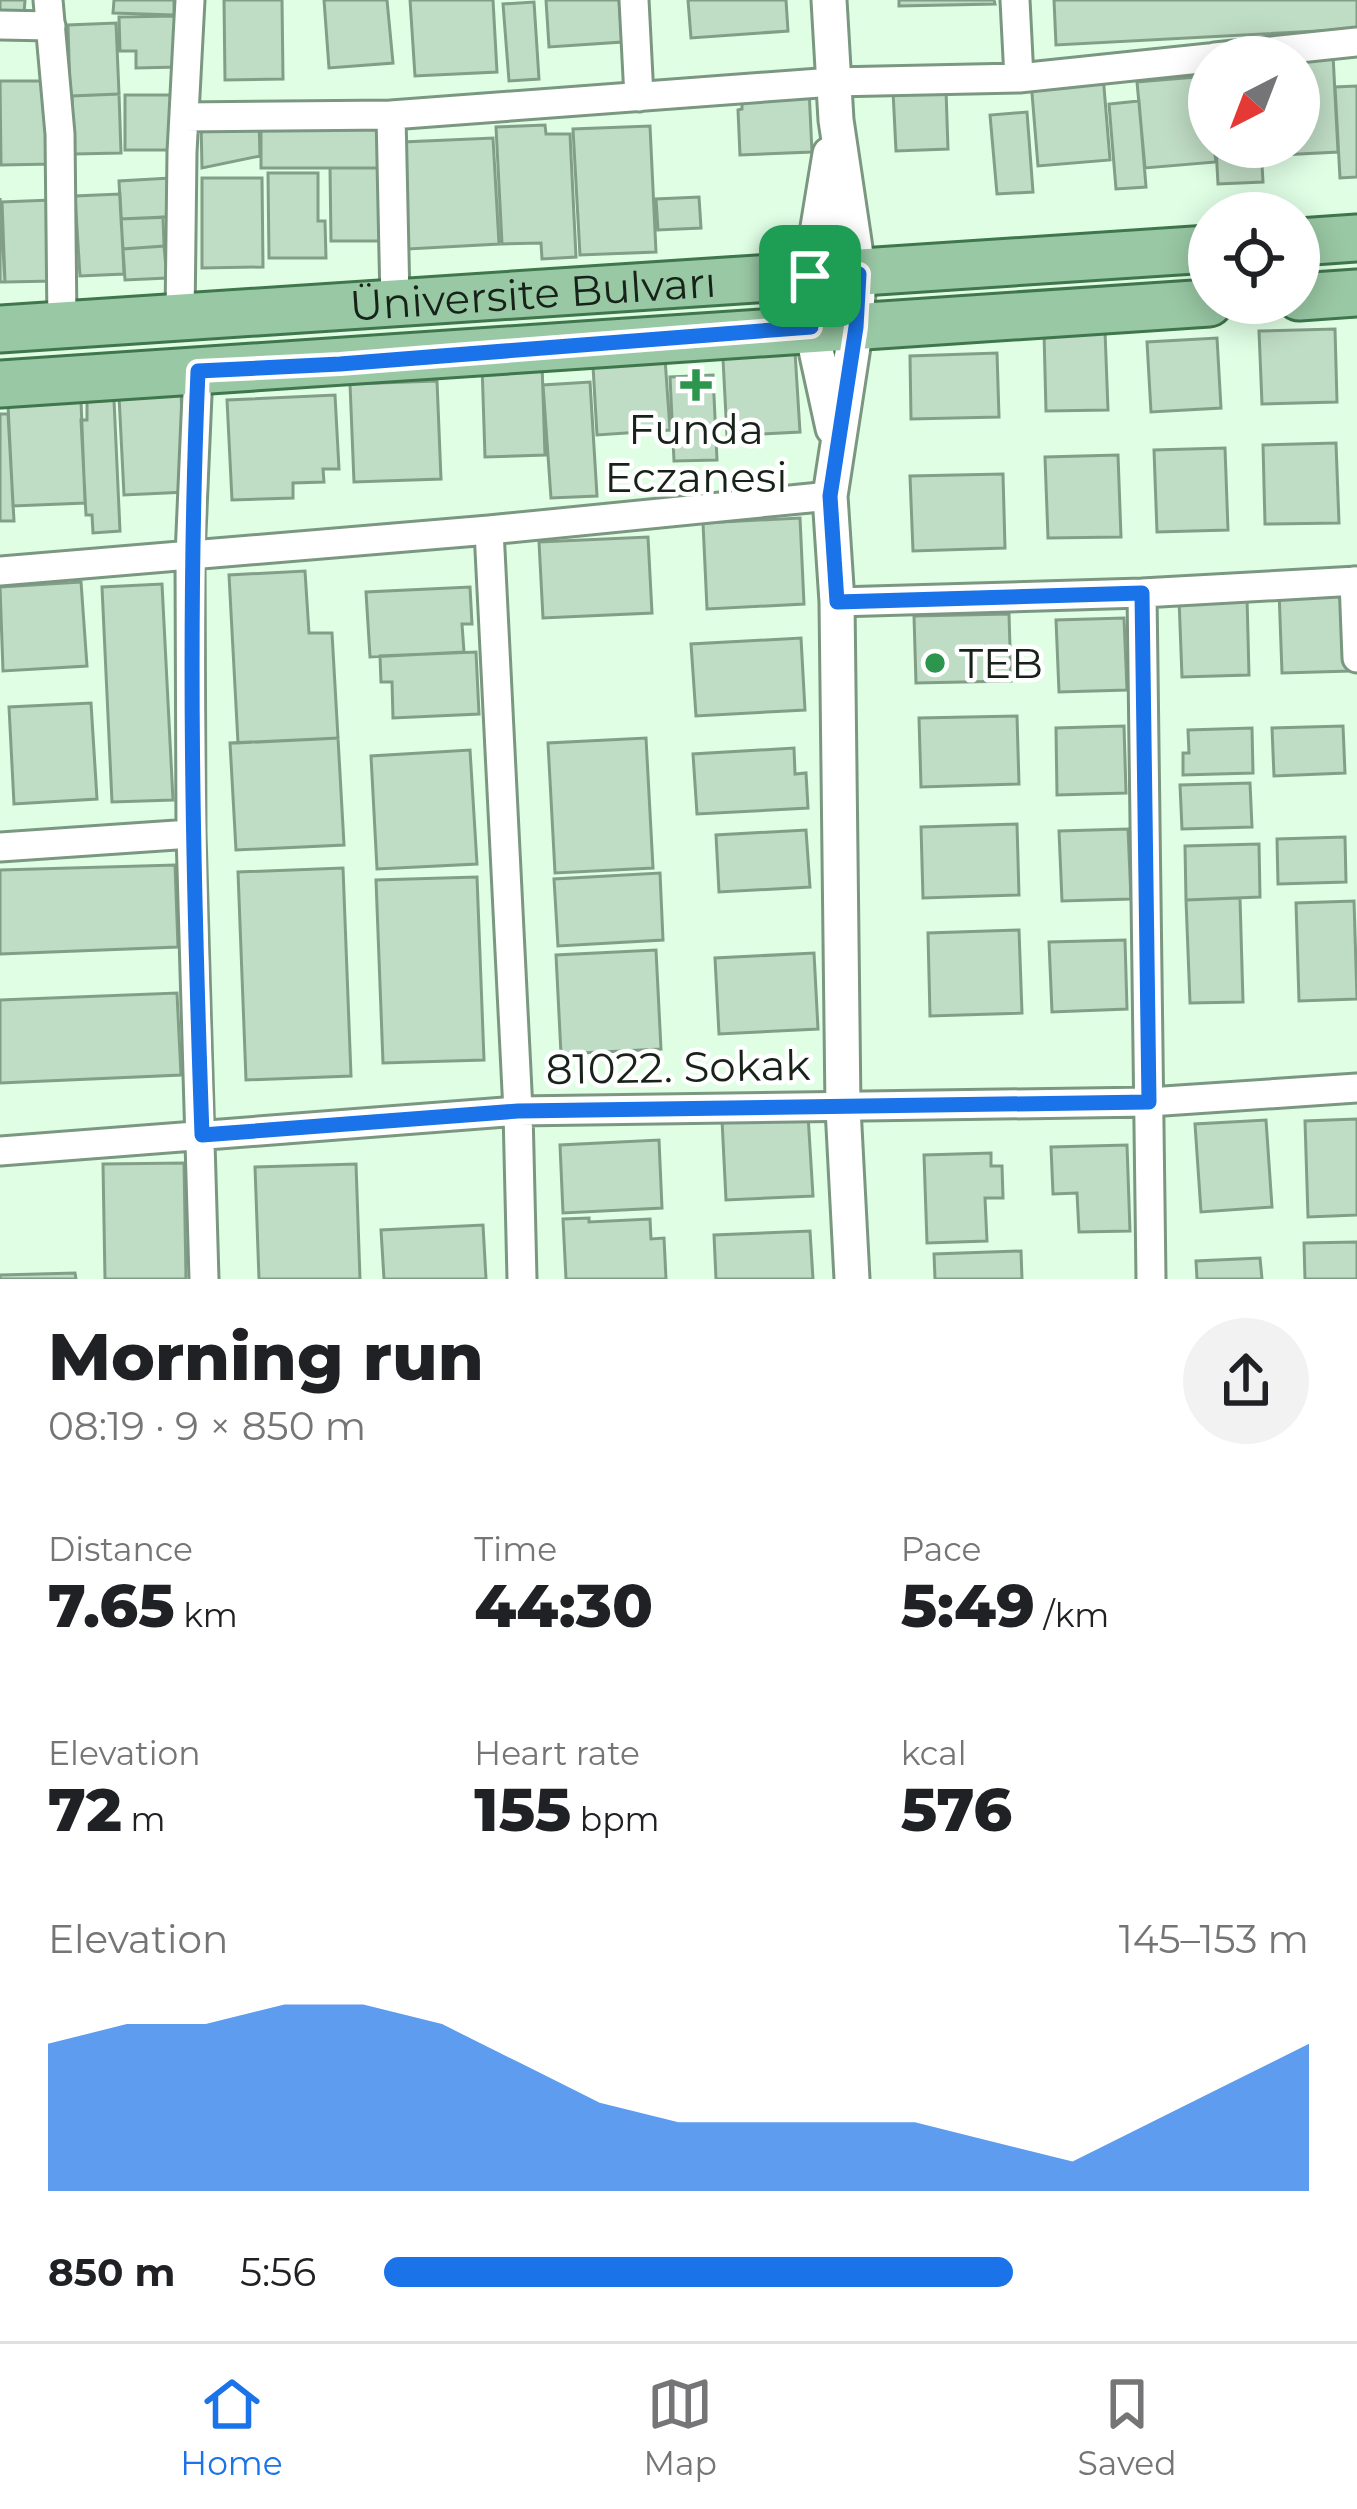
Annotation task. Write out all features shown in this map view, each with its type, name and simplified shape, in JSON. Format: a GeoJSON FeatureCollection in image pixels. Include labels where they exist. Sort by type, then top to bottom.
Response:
{"type":"FeatureCollection","features":[{"type":"Feature","properties":{"kind":"main road"},"geometry":{"type":"LineString","coordinates":[[1320,241],[1357,238]]}},
{"type":"Feature","properties":{"kind":"main road","name":"Üniversite Bulvarı"},"geometry":{"type":"LineString","coordinates":[[0,328],[1188,250]]}},
{"type":"Feature","properties":{"kind":"main road"},"geometry":{"type":"LineString","coordinates":[[1320,296],[1357,293]]}},
{"type":"Feature","properties":{"kind":"main road","name":"Üniversite Bulvarı"},"geometry":{"type":"LineString","coordinates":[[0,385],[1188,304]]}},
{"type":"Feature","properties":{"kind":"street"},"geometry":{"type":"LineString","coordinates":[[180,317],[190,0]]}},
{"type":"Feature","properties":{"kind":"street"},"geometry":{"type":"LineString","coordinates":[[634,0],[639,97]]}},
{"type":"Feature","properties":{"kind":"street"},"geometry":{"type":"LineString","coordinates":[[830,0],[836,120],[859,274],[856,327],[830,496],[837,602],[843,1108],[852,1279]]}},
{"type":"Feature","properties":{"kind":"street"},"geometry":{"type":"LineString","coordinates":[[1015,0],[1019,78]]}},
{"type":"Feature","properties":{"kind":"street"},"geometry":{"type":"LineString","coordinates":[[0,25],[50,13],[60,134],[62,324]]}},
{"type":"Feature","properties":{"kind":"street"},"geometry":{"type":"LineString","coordinates":[[1320,46],[1357,42]]}},
{"type":"Feature","properties":{"kind":"street"},"geometry":{"type":"LineString","coordinates":[[184,117],[391,115],[833,82],[1019,78],[1188,60]]}},
{"type":"Feature","properties":{"kind":"street"},"geometry":{"type":"LineString","coordinates":[[391,115],[395,301]]}},
{"type":"Feature","properties":{"kind":"street"},"geometry":{"type":"LineString","coordinates":[[836,120],[810,276],[811,327],[838,447]]}},
{"type":"Feature","properties":{"kind":"street"},"geometry":{"type":"LineString","coordinates":[[198,371],[190,556],[191,834],[204,1279]]}},
{"type":"Feature","properties":{"kind":"street"},"geometry":{"type":"LineString","coordinates":[[0,571],[830,496]]}},
{"type":"Feature","properties":{"kind":"street"},"geometry":{"type":"LineString","coordinates":[[489,530],[522,1279]]}},
{"type":"Feature","properties":{"kind":"street"},"geometry":{"type":"LineString","coordinates":[[837,602],[1356,581],[1357,658]]}},
{"type":"Feature","properties":{"kind":"street"},"geometry":{"type":"LineString","coordinates":[[1142,593],[1151,1279]]}},
{"type":"Feature","properties":{"kind":"street"},"geometry":{"type":"LineString","coordinates":[[0,847],[191,834]]}},
{"type":"Feature","properties":{"kind":"street","name":"81022. Sokak"},"geometry":{"type":"LineString","coordinates":[[0,1151],[518,1111],[1149,1102],[1357,1088]]}},
{"type":"Feature","properties":{"kind":"building"},"geometry":{"type":"Polygon","coordinates":[[[0,0],[25,0],[24,14],[0,13],[0,0]]]}},
{"type":"Feature","properties":{"kind":"building"},"geometry":{"type":"Polygon","coordinates":[[[114,0],[174,0],[174,15],[113,13],[114,0]]]}},
{"type":"Feature","properties":{"kind":"building"},"geometry":{"type":"Polygon","coordinates":[[[224,0],[282,0],[283,79],[225,80],[224,0]]]}},
{"type":"Feature","properties":{"kind":"building"},"geometry":{"type":"Polygon","coordinates":[[[324,0],[387,0],[393,63],[329,68],[324,0]]]}},
{"type":"Feature","properties":{"kind":"building"},"geometry":{"type":"Polygon","coordinates":[[[410,0],[493,0],[497,72],[415,76],[410,0]]]}},
{"type":"Feature","properties":{"kind":"building"},"geometry":{"type":"Polygon","coordinates":[[[546,0],[619,0],[622,42],[549,47],[546,0]]]}},
{"type":"Feature","properties":{"kind":"building"},"geometry":{"type":"Polygon","coordinates":[[[688,0],[786,0],[788,31],[691,38],[688,0]]]}},
{"type":"Feature","properties":{"kind":"building"},"geometry":{"type":"Polygon","coordinates":[[[899,0],[994,0],[995,4],[899,6],[899,0]]]}},
{"type":"Feature","properties":{"kind":"building"},"geometry":{"type":"Polygon","coordinates":[[[1054,0],[1357,0],[1357,29],[1056,45],[1054,0]]]}},
{"type":"Feature","properties":{"kind":"building"},"geometry":{"type":"Polygon","coordinates":[[[534,2],[539,79],[509,81],[503,4],[534,2]]]}},
{"type":"Feature","properties":{"kind":"building"},"geometry":{"type":"Polygon","coordinates":[[[177,16],[178,67],[136,68],[136,51],[120,51],[119,17],[177,16]]]}},
{"type":"Feature","properties":{"kind":"building"},"geometry":{"type":"Polygon","coordinates":[[[116,23],[119,94],[70,96],[68,25],[116,23]]]}},
{"type":"Feature","properties":{"kind":"building"},"geometry":{"type":"Polygon","coordinates":[[[1333,55],[1338,152],[1320,153],[1320,56],[1333,55]]]}},
{"type":"Feature","properties":{"kind":"building"},"geometry":{"type":"Polygon","coordinates":[[[1103,75],[1110,160],[1038,166],[1031,81],[1103,75]]]}},
{"type":"Feature","properties":{"kind":"building"},"geometry":{"type":"Polygon","coordinates":[[[1188,78],[1188,164],[1145,168],[1137,82],[1188,78]]]}},
{"type":"Feature","properties":{"kind":"building"},"geometry":{"type":"Polygon","coordinates":[[[0,81],[51,81],[53,164],[1,165],[0,81]]]}},
{"type":"Feature","properties":{"kind":"building"},"geometry":{"type":"Polygon","coordinates":[[[1357,86],[1357,177],[1340,178],[1335,87],[1357,86]]]}},
{"type":"Feature","properties":{"kind":"building"},"geometry":{"type":"Polygon","coordinates":[[[809,89],[812,152],[740,155],[742,92],[809,89]]]}},
{"type":"Feature","properties":{"kind":"building"},"geometry":{"type":"Polygon","coordinates":[[[946,90],[948,149],[896,151],[893,91],[946,90]]]}},
{"type":"Feature","properties":{"kind":"building"},"geometry":{"type":"Polygon","coordinates":[[[119,94],[121,153],[74,154],[72,96],[119,94]]]}},
{"type":"Feature","properties":{"kind":"building"},"geometry":{"type":"Polygon","coordinates":[[[125,95],[177,95],[178,150],[125,150],[125,95]]]}},
{"type":"Feature","properties":{"kind":"building"},"geometry":{"type":"Polygon","coordinates":[[[1139,101],[1146,187],[1116,189],[1109,104],[1139,101]]]}},
{"type":"Feature","properties":{"kind":"building"},"geometry":{"type":"Polygon","coordinates":[[[1027,112],[1033,192],[997,194],[990,115],[1027,112]]]}},
{"type":"Feature","properties":{"kind":"building"},"geometry":{"type":"Polygon","coordinates":[[[259,121],[260,156],[202,168],[201,122],[259,121]]]}},
{"type":"Feature","properties":{"kind":"building"},"geometry":{"type":"Polygon","coordinates":[[[385,121],[386,168],[261,168],[261,122],[385,121]]]}},
{"type":"Feature","properties":{"kind":"building"},"geometry":{"type":"Polygon","coordinates":[[[545,125],[546,134],[570,134],[576,257],[542,259],[541,243],[502,244],[496,127],[545,125]]]}},
{"type":"Feature","properties":{"kind":"building"},"geometry":{"type":"Polygon","coordinates":[[[650,126],[656,252],[580,255],[573,129],[650,126]]]}},
{"type":"Feature","properties":{"kind":"building"},"geometry":{"type":"Polygon","coordinates":[[[493,138],[499,244],[408,249],[403,142],[493,138]]]}},
{"type":"Feature","properties":{"kind":"building"},"geometry":{"type":"Polygon","coordinates":[[[330,168],[386,168],[386,241],[331,241],[330,168]]]}},
{"type":"Feature","properties":{"kind":"building"},"geometry":{"type":"Polygon","coordinates":[[[1217,168],[1262,168],[1263,182],[1218,184],[1217,168]]]}},
{"type":"Feature","properties":{"kind":"building"},"geometry":{"type":"Polygon","coordinates":[[[268,173],[318,173],[318,221],[325,221],[326,258],[269,258],[268,173]]]}},
{"type":"Feature","properties":{"kind":"building"},"geometry":{"type":"Polygon","coordinates":[[[170,178],[172,217],[121,219],[119,181],[170,178]]]}},
{"type":"Feature","properties":{"kind":"building"},"geometry":{"type":"Polygon","coordinates":[[[202,178],[262,178],[263,267],[202,268],[202,178]]]}},
{"type":"Feature","properties":{"kind":"building"},"geometry":{"type":"Polygon","coordinates":[[[120,194],[124,274],[80,276],[75,196],[120,194]]]}},
{"type":"Feature","properties":{"kind":"building"},"geometry":{"type":"Polygon","coordinates":[[[699,197],[701,228],[658,230],[656,199],[699,197]]]}},
{"type":"Feature","properties":{"kind":"building"},"geometry":{"type":"Polygon","coordinates":[[[0,198],[5,282],[0,282],[0,198]]]}},
{"type":"Feature","properties":{"kind":"building"},"geometry":{"type":"Polygon","coordinates":[[[51,200],[54,281],[5,282],[2,202],[51,200]]]}},
{"type":"Feature","properties":{"kind":"building"},"geometry":{"type":"Polygon","coordinates":[[[163,217],[164,246],[123,249],[121,219],[163,217]]]}},
{"type":"Feature","properties":{"kind":"building"},"geometry":{"type":"Polygon","coordinates":[[[164,246],[167,278],[125,280],[123,249],[164,246]]]}},
{"type":"Feature","properties":{"kind":"building"},"geometry":{"type":"Polygon","coordinates":[[[1335,329],[1337,402],[1262,404],[1259,331],[1335,329]]]}},
{"type":"Feature","properties":{"kind":"building"},"geometry":{"type":"Polygon","coordinates":[[[1105,331],[1108,410],[1046,411],[1044,333],[1105,331]]]}},
{"type":"Feature","properties":{"kind":"building"},"geometry":{"type":"Polygon","coordinates":[[[794,336],[800,432],[727,436],[722,340],[794,336]]]}},
{"type":"Feature","properties":{"kind":"building"},"geometry":{"type":"Polygon","coordinates":[[[1217,338],[1221,408],[1151,412],[1147,342],[1217,338]]]}},
{"type":"Feature","properties":{"kind":"building"},"geometry":{"type":"Polygon","coordinates":[[[664,344],[670,430],[597,435],[592,349],[664,344]]]}},
{"type":"Feature","properties":{"kind":"building"},"geometry":{"type":"Polygon","coordinates":[[[997,353],[999,417],[911,419],[910,356],[997,353]]]}},
{"type":"Feature","properties":{"kind":"building"},"geometry":{"type":"Polygon","coordinates":[[[542,363],[545,455],[485,457],[482,365],[542,363]]]}},
{"type":"Feature","properties":{"kind":"building"},"geometry":{"type":"Polygon","coordinates":[[[713,375],[717,460],[674,461],[670,377],[713,375]]]}},
{"type":"Feature","properties":{"kind":"building"},"geometry":{"type":"Polygon","coordinates":[[[437,381],[441,479],[354,482],[350,384],[437,381]]]}},
{"type":"Feature","properties":{"kind":"building"},"geometry":{"type":"Polygon","coordinates":[[[590,382],[597,496],[551,498],[543,385],[590,382]]]}},
{"type":"Feature","properties":{"kind":"building"},"geometry":{"type":"Polygon","coordinates":[[[181,394],[186,492],[124,495],[119,396],[181,394]]]}},
{"type":"Feature","properties":{"kind":"building"},"geometry":{"type":"Polygon","coordinates":[[[335,395],[339,469],[323,469],[324,482],[293,483],[293,498],[232,500],[227,400],[335,395]]]}},
{"type":"Feature","properties":{"kind":"building"},"geometry":{"type":"Polygon","coordinates":[[[114,400],[120,531],[93,533],[92,515],[86,515],[81,420],[87,420],[87,402],[114,400]]]}},
{"type":"Feature","properties":{"kind":"building"},"geometry":{"type":"Polygon","coordinates":[[[81,401],[85,503],[13,506],[8,405],[81,401]]]}},
{"type":"Feature","properties":{"kind":"building"},"geometry":{"type":"Polygon","coordinates":[[[0,414],[8,414],[14,521],[0,521],[0,414]]]}},
{"type":"Feature","properties":{"kind":"building"},"geometry":{"type":"Polygon","coordinates":[[[1336,443],[1339,523],[1265,524],[1263,445],[1336,443]]]}},
{"type":"Feature","properties":{"kind":"building"},"geometry":{"type":"Polygon","coordinates":[[[1225,448],[1228,530],[1157,532],[1154,450],[1225,448]]]}},
{"type":"Feature","properties":{"kind":"building"},"geometry":{"type":"Polygon","coordinates":[[[1118,455],[1121,537],[1048,538],[1045,457],[1118,455]]]}},
{"type":"Feature","properties":{"kind":"building"},"geometry":{"type":"Polygon","coordinates":[[[1003,474],[1005,548],[913,551],[910,476],[1003,474]]]}},
{"type":"Feature","properties":{"kind":"building"},"geometry":{"type":"Polygon","coordinates":[[[800,518],[804,604],[707,609],[703,523],[800,518]]]}},
{"type":"Feature","properties":{"kind":"building"},"geometry":{"type":"Polygon","coordinates":[[[648,537],[652,613],[543,618],[539,542],[648,537]]]}},
{"type":"Feature","properties":{"kind":"building"},"geometry":{"type":"Polygon","coordinates":[[[305,571],[309,633],[332,633],[338,738],[238,743],[229,575],[305,571]]]}},
{"type":"Feature","properties":{"kind":"building"},"geometry":{"type":"Polygon","coordinates":[[[81,582],[87,666],[3,671],[0,587],[81,582]]]}},
{"type":"Feature","properties":{"kind":"building"},"geometry":{"type":"Polygon","coordinates":[[[162,584],[173,800],[112,802],[102,587],[162,584]]]}},
{"type":"Feature","properties":{"kind":"building"},"geometry":{"type":"Polygon","coordinates":[[[470,587],[472,624],[462,624],[464,652],[370,657],[366,592],[470,587]]]}},
{"type":"Feature","properties":{"kind":"building"},"geometry":{"type":"Polygon","coordinates":[[[1348,589],[1351,671],[1282,673],[1279,591],[1348,589]]]}},
{"type":"Feature","properties":{"kind":"building"},"geometry":{"type":"Polygon","coordinates":[[[1247,597],[1249,675],[1182,677],[1179,599],[1247,597]]]}},
{"type":"Feature","properties":{"kind":"building"},"geometry":{"type":"Polygon","coordinates":[[[1009,614],[1011,681],[916,683],[914,616],[1009,614]]]}},
{"type":"Feature","properties":{"kind":"building"},"geometry":{"type":"Polygon","coordinates":[[[1124,618],[1127,690],[1059,692],[1056,620],[1124,618]]]}},
{"type":"Feature","properties":{"kind":"building"},"geometry":{"type":"Polygon","coordinates":[[[801,638],[805,710],[696,716],[691,644],[801,638]]]}},
{"type":"Feature","properties":{"kind":"building"},"geometry":{"type":"Polygon","coordinates":[[[476,652],[479,714],[393,718],[392,682],[381,682],[380,656],[476,652]]]}},
{"type":"Feature","properties":{"kind":"building"},"geometry":{"type":"Polygon","coordinates":[[[91,703],[97,799],[14,804],[9,707],[91,703]]]}},
{"type":"Feature","properties":{"kind":"building"},"geometry":{"type":"Polygon","coordinates":[[[1017,716],[1019,784],[921,787],[919,718],[1017,716]]]}},
{"type":"Feature","properties":{"kind":"building"},"geometry":{"type":"Polygon","coordinates":[[[1124,726],[1126,793],[1057,795],[1056,728],[1124,726]]]}},
{"type":"Feature","properties":{"kind":"building"},"geometry":{"type":"Polygon","coordinates":[[[1343,726],[1345,773],[1274,776],[1272,728],[1343,726]]]}},
{"type":"Feature","properties":{"kind":"building"},"geometry":{"type":"Polygon","coordinates":[[[1252,728],[1253,773],[1183,775],[1188,730],[1252,728]]]}},
{"type":"Feature","properties":{"kind":"building"},"geometry":{"type":"Polygon","coordinates":[[[338,738],[344,845],[236,850],[230,743],[338,738]]]}},
{"type":"Feature","properties":{"kind":"building"},"geometry":{"type":"Polygon","coordinates":[[[646,738],[653,868],[555,873],[548,743],[646,738]]]}},
{"type":"Feature","properties":{"kind":"building"},"geometry":{"type":"Polygon","coordinates":[[[794,748],[795,774],[806,773],[808,808],[697,814],[693,754],[794,748]]]}},
{"type":"Feature","properties":{"kind":"building"},"geometry":{"type":"Polygon","coordinates":[[[470,750],[477,864],[377,869],[371,756],[470,750]]]}},
{"type":"Feature","properties":{"kind":"building"},"geometry":{"type":"Polygon","coordinates":[[[1250,783],[1252,827],[1182,829],[1180,785],[1250,783]]]}},
{"type":"Feature","properties":{"kind":"building"},"geometry":{"type":"Polygon","coordinates":[[[1017,824],[1019,895],[923,898],[921,827],[1017,824]]]}},
{"type":"Feature","properties":{"kind":"building"},"geometry":{"type":"Polygon","coordinates":[[[1128,829],[1131,899],[1062,901],[1059,831],[1128,829]]]}},
{"type":"Feature","properties":{"kind":"building"},"geometry":{"type":"Polygon","coordinates":[[[806,830],[810,887],[719,892],[716,835],[806,830]]]}},
{"type":"Feature","properties":{"kind":"building"},"geometry":{"type":"Polygon","coordinates":[[[1345,837],[1346,882],[1278,884],[1277,839],[1345,837]]]}},
{"type":"Feature","properties":{"kind":"building"},"geometry":{"type":"Polygon","coordinates":[[[1259,844],[1260,897],[1186,900],[1185,846],[1259,844]]]}},
{"type":"Feature","properties":{"kind":"building"},"geometry":{"type":"Polygon","coordinates":[[[175,865],[178,947],[0,954],[0,870],[175,865]]]}},
{"type":"Feature","properties":{"kind":"building"},"geometry":{"type":"Polygon","coordinates":[[[343,868],[351,1076],[246,1080],[238,872],[343,868]]]}},
{"type":"Feature","properties":{"kind":"building"},"geometry":{"type":"Polygon","coordinates":[[[660,873],[663,940],[558,946],[554,879],[660,873]]]}},
{"type":"Feature","properties":{"kind":"building"},"geometry":{"type":"Polygon","coordinates":[[[477,877],[484,1060],[383,1063],[376,880],[477,877]]]}},
{"type":"Feature","properties":{"kind":"building"},"geometry":{"type":"Polygon","coordinates":[[[1240,898],[1243,1002],[1190,1003],[1186,900],[1240,898]]]}},
{"type":"Feature","properties":{"kind":"building"},"geometry":{"type":"Polygon","coordinates":[[[1354,901],[1357,999],[1299,1001],[1296,903],[1354,901]]]}},
{"type":"Feature","properties":{"kind":"building"},"geometry":{"type":"Polygon","coordinates":[[[1019,930],[1022,1013],[930,1016],[928,933],[1019,930]]]}},
{"type":"Feature","properties":{"kind":"building"},"geometry":{"type":"Polygon","coordinates":[[[1125,940],[1127,1009],[1052,1012],[1049,942],[1125,940]]]}},
{"type":"Feature","properties":{"kind":"building"},"geometry":{"type":"Polygon","coordinates":[[[656,950],[661,1049],[561,1054],[556,955],[656,950]]]}},
{"type":"Feature","properties":{"kind":"building"},"geometry":{"type":"Polygon","coordinates":[[[814,953],[818,1029],[719,1034],[715,958],[814,953]]]}},
{"type":"Feature","properties":{"kind":"building"},"geometry":{"type":"Polygon","coordinates":[[[177,993],[181,1075],[0,1083],[0,1000],[177,993]]]}},
{"type":"Feature","properties":{"kind":"building"},"geometry":{"type":"Polygon","coordinates":[[[808,1115],[813,1196],[726,1200],[722,1120],[808,1115]]]}},
{"type":"Feature","properties":{"kind":"building"},"geometry":{"type":"Polygon","coordinates":[[[1357,1119],[1357,1215],[1308,1217],[1305,1121],[1357,1119]]]}},
{"type":"Feature","properties":{"kind":"building"},"geometry":{"type":"Polygon","coordinates":[[[1266,1120],[1272,1207],[1201,1212],[1195,1124],[1266,1120]]]}},
{"type":"Feature","properties":{"kind":"building"},"geometry":{"type":"Polygon","coordinates":[[[659,1140],[662,1208],[563,1213],[560,1145],[659,1140]]]}},
{"type":"Feature","properties":{"kind":"building"},"geometry":{"type":"Polygon","coordinates":[[[1127,1145],[1130,1231],[1079,1232],[1077,1193],[1053,1194],[1051,1147],[1127,1145]]]}},
{"type":"Feature","properties":{"kind":"building"},"geometry":{"type":"Polygon","coordinates":[[[991,1153],[991,1166],[1002,1166],[1003,1198],[985,1198],[987,1241],[927,1243],[924,1155],[991,1153]]]}},
{"type":"Feature","properties":{"kind":"building"},"geometry":{"type":"Polygon","coordinates":[[[184,1163],[186,1279],[105,1279],[103,1164],[184,1163]]]}},
{"type":"Feature","properties":{"kind":"building"},"geometry":{"type":"Polygon","coordinates":[[[356,1164],[360,1279],[259,1279],[255,1167],[356,1164]]]}},
{"type":"Feature","properties":{"kind":"building"},"geometry":{"type":"Polygon","coordinates":[[[589,1218],[589,1222],[650,1219],[651,1239],[664,1238],[666,1279],[566,1279],[563,1219],[589,1218]]]}},
{"type":"Feature","properties":{"kind":"building"},"geometry":{"type":"Polygon","coordinates":[[[483,1225],[486,1279],[384,1279],[381,1230],[483,1225]]]}},
{"type":"Feature","properties":{"kind":"building"},"geometry":{"type":"Polygon","coordinates":[[[810,1231],[813,1279],[716,1279],[714,1235],[810,1231]]]}},
{"type":"Feature","properties":{"kind":"building"},"geometry":{"type":"Polygon","coordinates":[[[1357,1242],[1357,1279],[1305,1279],[1304,1243],[1357,1242]]]}},
{"type":"Feature","properties":{"kind":"building"},"geometry":{"type":"Polygon","coordinates":[[[1021,1251],[1022,1279],[935,1279],[934,1254],[1021,1251]]]}},
{"type":"Feature","properties":{"kind":"building"},"geometry":{"type":"Polygon","coordinates":[[[1260,1258],[1262,1279],[1197,1279],[1196,1261],[1260,1258]]]}},
{"type":"Feature","properties":{"kind":"building"},"geometry":{"type":"Polygon","coordinates":[[[75,1273],[76,1279],[0,1279],[0,1275],[75,1273]]]}},
{"type":"Feature","properties":{"kind":"place","name":"Funda Eczanesi"},"geometry":{"type":"Point","coordinates":[696,385]}},
{"type":"Feature","properties":{"kind":"place","name":"TEB"},"geometry":{"type":"Point","coordinates":[935,663]}},
{"type":"Feature","properties":{"kind":"route"},"geometry":{"type":"LineString","coordinates":[[859,274],[856,327],[830,496],[837,602],[1142,593],[1149,1102],[518,1111],[202,1135],[190,695],[198,371],[811,327],[810,276],[859,274]]}}]}
